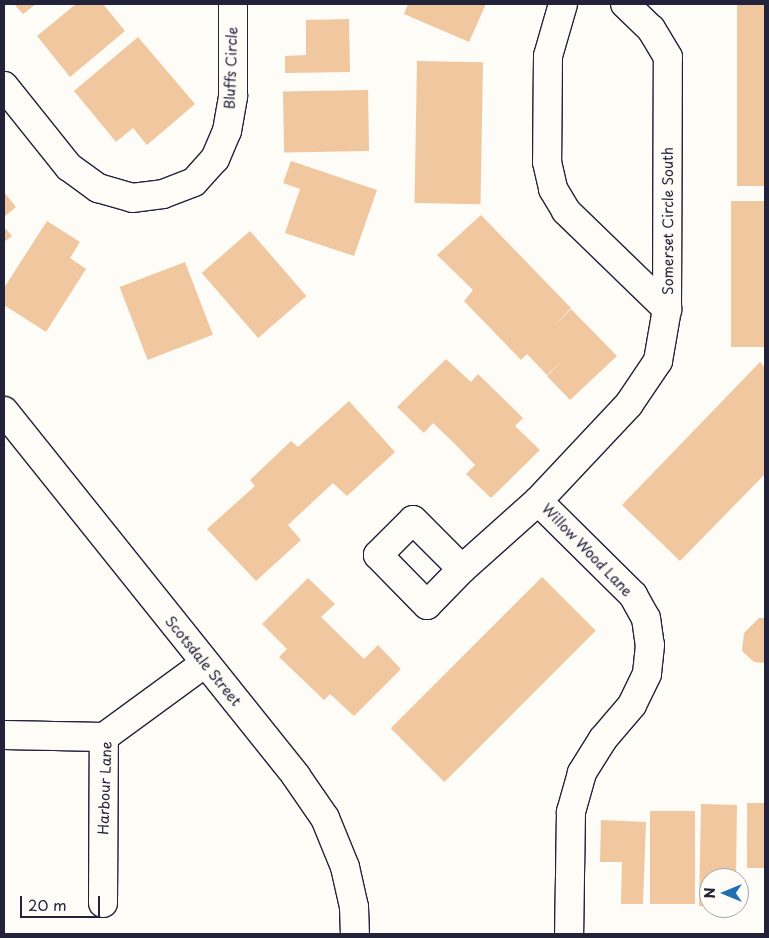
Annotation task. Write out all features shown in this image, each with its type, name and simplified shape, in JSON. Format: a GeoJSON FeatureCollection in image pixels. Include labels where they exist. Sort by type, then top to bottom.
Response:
{"type":"FeatureCollection","features":[{"type":"Feature","properties":{"kind":"street","name":"Bluffs Circle"},"geometry":{"type":"LineString","coordinates":[[4,86],[69,167],[98,188],[132,198],[163,194],[194,182],[215,159],[227,131],[233,96],[233,4]]}},
{"type":"Feature","properties":{"kind":"street","name":"Somerset Circle South"},"geometry":{"type":"LineString","coordinates":[[563,4],[548,56],[547,162],[553,189],[566,211],[667,309]]}},
{"type":"Feature","properties":{"kind":"street","name":"Somerset Circle South"},"geometry":{"type":"LineString","coordinates":[[625,4],[651,29],[668,57],[667,309]]}},
{"type":"Feature","properties":{"kind":"street"},"geometry":{"type":"LineString","coordinates":[[462,570],[538,501],[629,404],[658,361],[667,309]]}},
{"type":"Feature","properties":{"kind":"street","name":"Scotsdale Street"},"geometry":{"type":"LineString","coordinates":[[4,411],[296,776],[324,818],[345,867],[354,908],[356,934]]}},
{"type":"Feature","properties":{"kind":"street","name":"Willow Wood Lane"},"geometry":{"type":"LineString","coordinates":[[538,501],[633,595],[646,618],[650,645],[647,674],[632,705],[603,739],[582,773],[571,812],[570,934]]}},
{"type":"Feature","properties":{"kind":"street","name":"Harbour Lane"},"geometry":{"type":"LineString","coordinates":[[103,903],[104,738],[205,663]]}},
{"type":"Feature","properties":{"kind":"street"},"geometry":{"type":"LineString","coordinates":[[4,735],[104,738]]}},
{"type":"Feature","properties":{"kind":"building"},"geometry":{"type":"Polygon","coordinates":[[[14,4],[36,4],[23,14],[14,4]]]}},
{"type":"Feature","properties":{"kind":"building"},"geometry":{"type":"Polygon","coordinates":[[[76,4],[103,4],[125,31],[70,77],[37,36],[76,4]]]}},
{"type":"Feature","properties":{"kind":"building"},"geometry":{"type":"Polygon","coordinates":[[[408,4],[486,4],[469,42],[404,14],[408,4]]]}},
{"type":"Feature","properties":{"kind":"building"},"geometry":{"type":"Polygon","coordinates":[[[737,4],[765,4],[765,186],[737,186],[737,4]]]}},
{"type":"Feature","properties":{"kind":"building"},"geometry":{"type":"Polygon","coordinates":[[[349,19],[350,72],[285,73],[285,56],[306,55],[306,20],[349,19]]]}},
{"type":"Feature","properties":{"kind":"building"},"geometry":{"type":"Polygon","coordinates":[[[138,37],[195,104],[147,145],[133,128],[116,142],[74,91],[138,37]]]}},
{"type":"Feature","properties":{"kind":"building"},"geometry":{"type":"Polygon","coordinates":[[[417,61],[483,62],[481,204],[415,203],[417,61]]]}},
{"type":"Feature","properties":{"kind":"building"},"geometry":{"type":"Polygon","coordinates":[[[368,90],[369,151],[284,152],[283,91],[368,90]]]}},
{"type":"Feature","properties":{"kind":"building"},"geometry":{"type":"Polygon","coordinates":[[[291,161],[377,190],[354,256],[285,233],[300,189],[283,183],[291,161]]]}},
{"type":"Feature","properties":{"kind":"building"},"geometry":{"type":"Polygon","coordinates":[[[4,192],[16,207],[4,217],[4,192]]]}},
{"type":"Feature","properties":{"kind":"building"},"geometry":{"type":"Polygon","coordinates":[[[731,201],[765,201],[765,347],[731,347],[731,201]]]}},
{"type":"Feature","properties":{"kind":"building"},"geometry":{"type":"Polygon","coordinates":[[[481,215],[571,308],[556,324],[571,309],[617,356],[570,400],[547,376],[565,358],[547,375],[527,354],[521,360],[464,301],[473,290],[437,255],[481,215]]]}},
{"type":"Feature","properties":{"kind":"building"},"geometry":{"type":"Polygon","coordinates":[[[47,221],[80,242],[70,258],[86,269],[46,332],[4,305],[4,288],[47,221]]]}},
{"type":"Feature","properties":{"kind":"building"},"geometry":{"type":"Polygon","coordinates":[[[4,227],[12,236],[4,242],[4,227]]]}},
{"type":"Feature","properties":{"kind":"building"},"geometry":{"type":"Polygon","coordinates":[[[250,231],[306,296],[258,338],[202,273],[250,231]]]}},
{"type":"Feature","properties":{"kind":"building"},"geometry":{"type":"Polygon","coordinates":[[[185,262],[213,335],[148,360],[120,287],[185,262]]]}},
{"type":"Feature","properties":{"kind":"building"},"geometry":{"type":"Polygon","coordinates":[[[446,359],[471,382],[478,374],[523,418],[515,426],[540,450],[491,498],[466,474],[475,465],[454,443],[433,423],[424,433],[397,407],[446,359]]]}},
{"type":"Feature","properties":{"kind":"building"},"geometry":{"type":"Polygon","coordinates":[[[760,362],[765,368],[765,474],[680,561],[622,505],[760,362]]]}},
{"type":"Feature","properties":{"kind":"building"},"geometry":{"type":"Polygon","coordinates":[[[349,401],[395,452],[347,496],[333,483],[288,525],[301,540],[256,581],[207,529],[255,486],[250,480],[291,441],[298,447],[349,401]]]}},
{"type":"Feature","properties":{"kind":"building"},"geometry":{"type":"Polygon","coordinates":[[[542,577],[596,631],[444,782],[391,728],[542,577]]]}},
{"type":"Feature","properties":{"kind":"building"},"geometry":{"type":"Polygon","coordinates":[[[308,578],[335,604],[321,617],[364,659],[378,645],[401,669],[354,716],[330,694],[324,700],[279,657],[287,649],[262,624],[308,578]]]}},
{"type":"Feature","properties":{"kind":"building"},"geometry":{"type":"Polygon","coordinates":[[[759,618],[765,618],[765,663],[754,662],[742,651],[744,633],[759,618]]]}},
{"type":"Feature","properties":{"kind":"building"},"geometry":{"type":"Polygon","coordinates":[[[747,803],[765,803],[765,868],[747,868],[747,803]]]}},
{"type":"Feature","properties":{"kind":"building"},"geometry":{"type":"Polygon","coordinates":[[[701,804],[737,805],[736,868],[700,868],[701,804]]]}},
{"type":"Feature","properties":{"kind":"building"},"geometry":{"type":"Polygon","coordinates":[[[650,811],[695,811],[695,904],[650,904],[650,811]]]}},
{"type":"Feature","properties":{"kind":"building"},"geometry":{"type":"Polygon","coordinates":[[[601,820],[646,822],[643,904],[621,904],[622,862],[600,862],[601,820]]]}}]}
